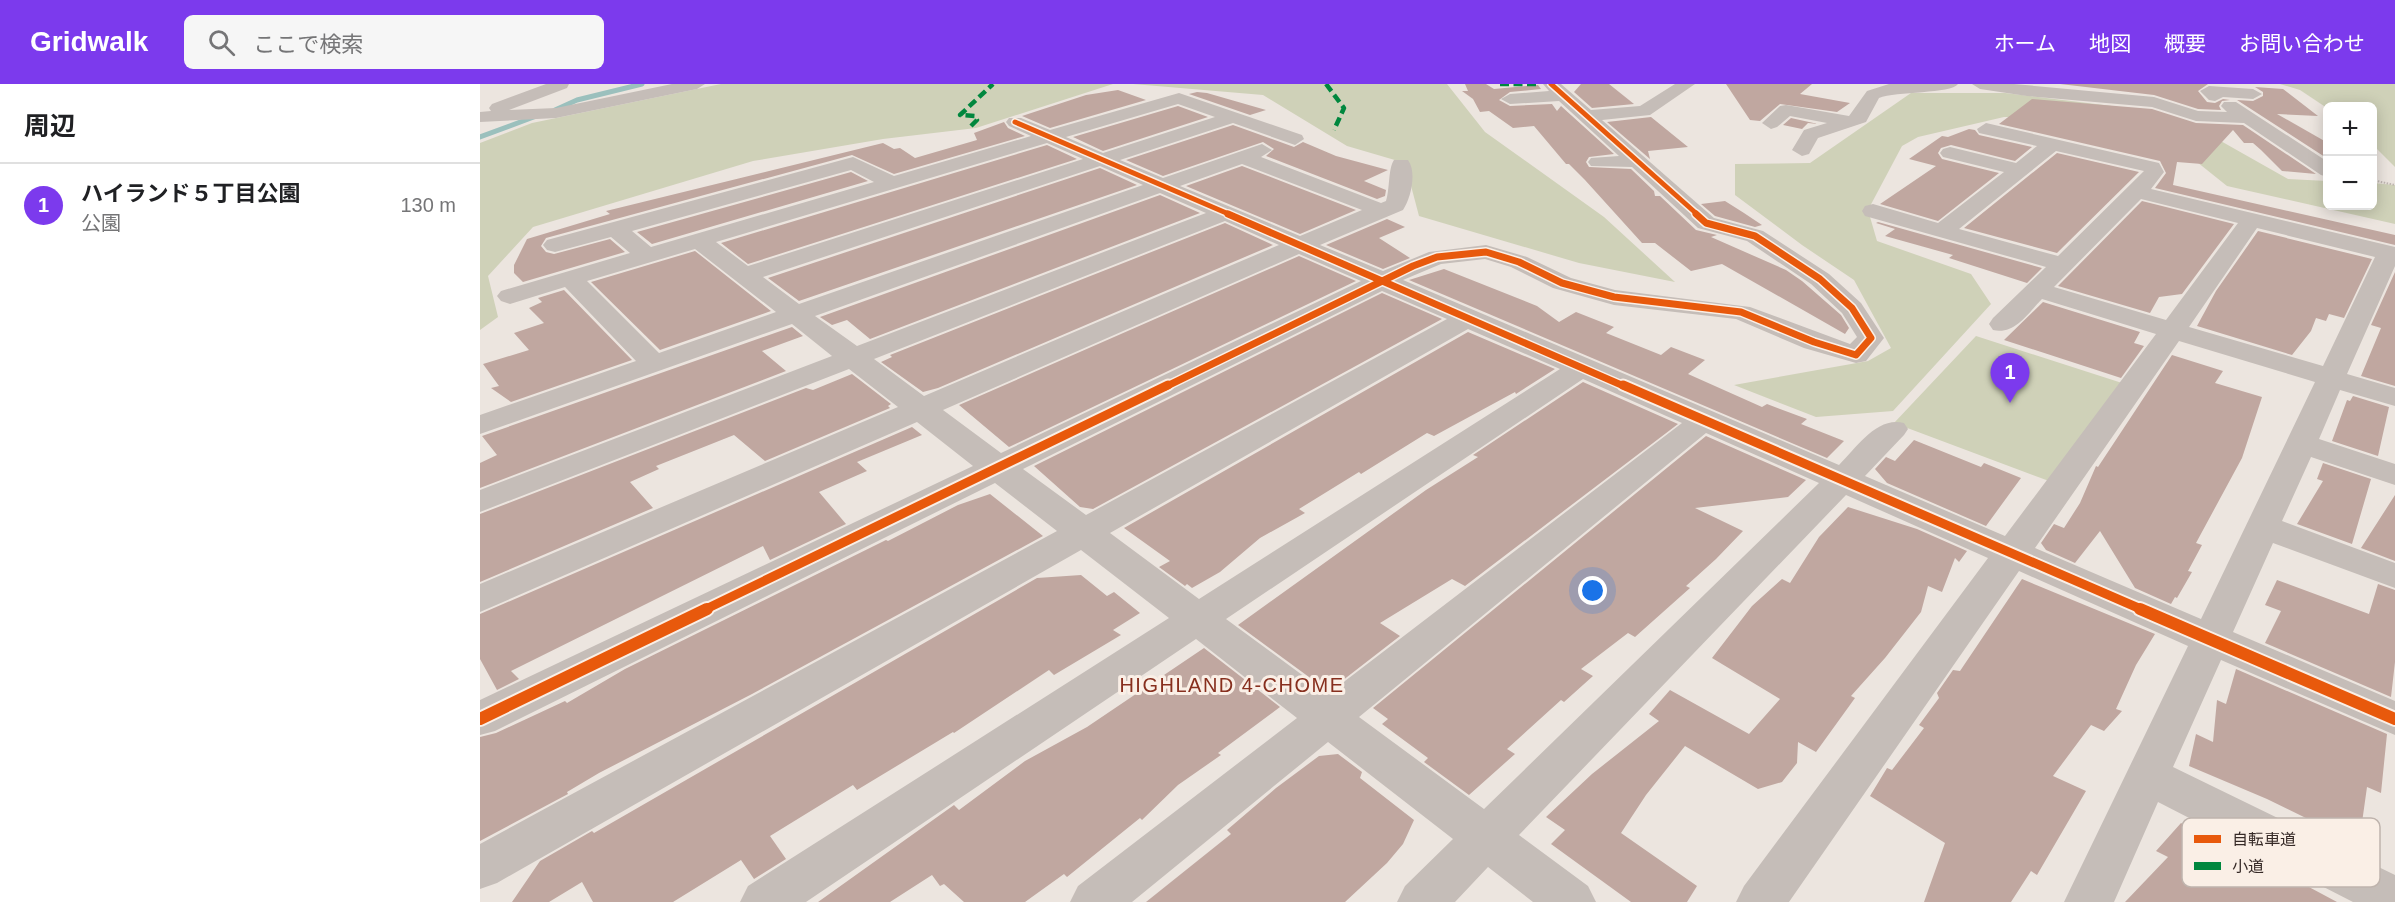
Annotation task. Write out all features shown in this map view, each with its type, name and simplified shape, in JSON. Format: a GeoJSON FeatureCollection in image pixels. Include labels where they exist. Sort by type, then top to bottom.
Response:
{"type":"FeatureCollection","features":[{"type":"Feature","properties":{"kind":"street"},"geometry":{"type":"LineString","coordinates":[[480,116],[561,84]]}},
{"type":"Feature","properties":{"kind":"street"},"geometry":{"type":"LineString","coordinates":[[480,116],[556,113],[697,84]]}},
{"type":"Feature","properties":{"kind":"street"},"geometry":{"type":"LineString","coordinates":[[1589,116],[1644,111],[1687,84]]}},
{"type":"Feature","properties":{"kind":"street"},"geometry":{"type":"LineString","coordinates":[[1802,150],[1811,134],[1860,118],[1868,98],[1879,89],[1950,84]]}},
{"type":"Feature","properties":{"kind":"street"},"geometry":{"type":"LineString","coordinates":[[1980,84],[2054,89],[2140,100],[2196,116],[2236,110],[2272,110],[2236,110]]}},
{"type":"Feature","properties":{"kind":"street"},"geometry":{"type":"LineString","coordinates":[[2136,84],[2176,89]]}},
{"type":"Feature","properties":{"kind":"street"},"geometry":{"type":"LineString","coordinates":[[480,719],[1383,281],[1437,257],[1486,252],[1519,262],[1562,283],[1614,297],[1741,312],[1814,342],[1856,355],[1871,338],[1852,308],[1820,279],[1755,236],[1706,223],[1640,161],[1558,90],[1510,99]]}},
{"type":"Feature","properties":{"kind":"street"},"geometry":{"type":"LineString","coordinates":[[2196,93],[2236,110],[2323,168]]}},
{"type":"Feature","properties":{"kind":"street"},"geometry":{"type":"LineString","coordinates":[[480,395],[489,422],[796,314],[1165,172],[1243,157],[1295,139],[1179,98],[510,296]]}},
{"type":"Feature","properties":{"kind":"street"},"geometry":{"type":"LineString","coordinates":[[1095,104],[1123,114]]}},
{"type":"Feature","properties":{"kind":"street"},"geometry":{"type":"LineString","coordinates":[[1771,123],[1786,110],[1849,121]]}},
{"type":"Feature","properties":{"kind":"street"},"geometry":{"type":"LineString","coordinates":[[745,275],[1115,165],[1233,117]]}},
{"type":"Feature","properties":{"kind":"street"},"geometry":{"type":"LineString","coordinates":[[1015,122],[1115,165],[1165,172],[1227,213],[1301,246],[2395,719]]}},
{"type":"Feature","properties":{"kind":"street"},"geometry":{"type":"LineString","coordinates":[[1986,129],[2052,144],[2083,142],[2152,167],[2154,172],[2137,192],[2060,264],[2002,324]]}},
{"type":"Feature","properties":{"kind":"street"},"geometry":{"type":"LineString","coordinates":[[1942,231],[2052,144]]}},
{"type":"Feature","properties":{"kind":"street"},"geometry":{"type":"LineString","coordinates":[[1950,153],[2020,170]]}},
{"type":"Feature","properties":{"kind":"street"},"geometry":{"type":"LineString","coordinates":[[1243,157],[1381,210]]}},
{"type":"Feature","properties":{"kind":"street"},"geometry":{"type":"LineString","coordinates":[[1598,162],[1640,161]]}},
{"type":"Feature","properties":{"kind":"street"},"geometry":{"type":"LineString","coordinates":[[555,245],[853,163],[891,182]]}},
{"type":"Feature","properties":{"kind":"street"},"geometry":{"type":"LineString","coordinates":[[480,600],[1395,205],[1401,187],[1401,164]]}},
{"type":"Feature","properties":{"kind":"street"},"geometry":{"type":"LineString","coordinates":[[2089,902],[2331,378],[2392,254],[2137,192]]}},
{"type":"Feature","properties":{"kind":"street"},"geometry":{"type":"LineString","coordinates":[[1873,211],[2060,264]]}},
{"type":"Feature","properties":{"kind":"street"},"geometry":{"type":"LineString","coordinates":[[480,502],[1227,213]]}},
{"type":"Feature","properties":{"kind":"street"},"geometry":{"type":"LineString","coordinates":[[1761,902],[2252,220]]}},
{"type":"Feature","properties":{"kind":"street"},"geometry":{"type":"LineString","coordinates":[[615,229],[646,254]]}},
{"type":"Feature","properties":{"kind":"street"},"geometry":{"type":"LineString","coordinates":[[1705,238],[1740,232]]}},
{"type":"Feature","properties":{"kind":"street"},"geometry":{"type":"LineString","coordinates":[[698,240],[1571,902]]}},
{"type":"Feature","properties":{"kind":"street"},"geometry":{"type":"LineString","coordinates":[[570,278],[654,364]]}},
{"type":"Feature","properties":{"kind":"street"},"geometry":{"type":"LineString","coordinates":[[2035,290],[2395,397]]}},
{"type":"Feature","properties":{"kind":"street"},"geometry":{"type":"LineString","coordinates":[[480,868],[1468,318]]}},
{"type":"Feature","properties":{"kind":"street"},"geometry":{"type":"LineString","coordinates":[[765,902],[1582,367]]}},
{"type":"Feature","properties":{"kind":"street"},"geometry":{"type":"LineString","coordinates":[[1095,902],[1704,420]]}},
{"type":"Feature","properties":{"kind":"street"},"geometry":{"type":"LineString","coordinates":[[1422,902],[1893,429]]}},
{"type":"Feature","properties":{"kind":"street"},"geometry":{"type":"LineString","coordinates":[[2301,444],[2395,475]]}},
{"type":"Feature","properties":{"kind":"street"},"geometry":{"type":"LineString","coordinates":[[2262,526],[2395,576]]}},
{"type":"Feature","properties":{"kind":"street"},"geometry":{"type":"LineString","coordinates":[[2147,775],[2233,818]]}},
{"type":"Feature","properties":{"kind":"street"},"geometry":{"type":"LineString","coordinates":[[2371,887],[2395,899]]}},
{"type":"Feature","properties":{"kind":"path"},"geometry":{"type":"LineString","coordinates":[[2377,181],[2395,185]]}},
{"type":"Feature","properties":{"kind":"green space"},"geometry":{"type":"Polygon","coordinates":[[[721,84],[1113,84],[976,128],[883,139],[753,161],[533,227],[488,276],[498,317],[480,330],[480,143],[532,123],[721,84]]]}},
{"type":"Feature","properties":{"kind":"green space"},"geometry":{"type":"Polygon","coordinates":[[[1133,84],[1447,84],[1485,132],[1604,217],[1675,282],[1579,263],[1419,216],[1405,163],[1347,146],[1263,95],[1133,84]]]}},
{"type":"Feature","properties":{"kind":"green space"},"geometry":{"type":"Polygon","coordinates":[[[2280,84],[2395,84],[2395,167],[2377,149],[2377,102],[2323,102],[2323,105],[2300,90],[2280,84]]]}},
{"type":"Feature","properties":{"kind":"green space"},"geometry":{"type":"Polygon","coordinates":[[[1911,93],[2005,93],[2112,106],[2196,127],[2288,179],[2323,181],[2323,208],[2227,186],[2177,146],[2068,117],[2004,117],[1918,137],[1902,146],[1868,210],[1877,241],[1971,274],[1991,304],[1893,411],[1816,417],[1734,385],[1868,361],[1891,348],[1854,280],[1735,195],[1735,164],[1810,163],[1911,93]]]}},
{"type":"Feature","properties":{"kind":"green space"},"geometry":{"type":"Polygon","coordinates":[[[2377,183],[2395,185],[2395,224],[2333,210],[2377,210],[2377,183]]]}},
{"type":"Feature","properties":{"kind":"green space"},"geometry":{"type":"Polygon","coordinates":[[[1976,336],[2122,383],[2049,481],[1894,423],[1976,336]]]}},
{"type":"Feature","properties":{"kind":"building"},"geometry":{"type":"Polygon","coordinates":[[[1465,84],[1486,84],[1494,89],[1538,85],[1541,89],[1510,92],[1499,100],[1510,106],[1552,104],[1557,111],[1561,106],[1614,154],[1589,157],[1586,162],[1589,167],[1631,169],[1654,191],[1655,196],[1660,196],[1696,230],[1717,235],[1711,237],[1786,270],[1841,315],[1849,328],[1845,334],[1722,264],[1691,271],[1655,243],[1642,243],[1585,180],[1569,164],[1566,164],[1534,126],[1513,128],[1489,111],[1480,112],[1473,99],[1462,91],[1468,91],[1465,84]]]}},
{"type":"Feature","properties":{"kind":"building"},"geometry":{"type":"Polygon","coordinates":[[[1581,84],[1609,84],[1634,104],[1592,108],[1574,92],[1581,84]]]}},
{"type":"Feature","properties":{"kind":"building"},"geometry":{"type":"Polygon","coordinates":[[[1726,84],[1812,84],[1800,94],[1850,103],[1837,112],[1780,104],[1760,121],[1750,120],[1726,84]]]}},
{"type":"Feature","properties":{"kind":"building"},"geometry":{"type":"Polygon","coordinates":[[[2060,84],[2208,84],[2198,91],[2207,102],[2230,100],[2222,101],[2219,106],[2221,110],[2198,109],[2154,95],[2060,84]]]}},
{"type":"Feature","properties":{"kind":"building"},"geometry":{"type":"Polygon","coordinates":[[[2255,87],[2283,89],[2318,116],[2277,114],[2323,140],[2323,156],[2237,100],[2253,101],[2263,96],[2263,92],[2255,87]]]}},
{"type":"Feature","properties":{"kind":"building"},"geometry":{"type":"Polygon","coordinates":[[[1118,90],[1146,100],[1050,128],[1022,116],[1086,95],[1118,90]]]}},
{"type":"Feature","properties":{"kind":"building"},"geometry":{"type":"Polygon","coordinates":[[[1197,92],[1266,110],[1250,115],[1189,94],[1197,92]]]}},
{"type":"Feature","properties":{"kind":"building"},"geometry":{"type":"Polygon","coordinates":[[[2032,99],[2152,109],[2196,123],[2243,125],[2316,174],[2282,171],[2253,143],[2244,143],[2233,130],[2202,164],[2177,162],[2173,185],[2395,235],[2395,245],[2155,188],[2166,173],[2160,161],[1999,124],[2032,99]]]}},
{"type":"Feature","properties":{"kind":"building"},"geometry":{"type":"Polygon","coordinates":[[[1178,106],[1208,117],[1103,151],[1073,137],[1178,106]]]}},
{"type":"Feature","properties":{"kind":"building"},"geometry":{"type":"Polygon","coordinates":[[[1651,117],[1688,147],[1648,151],[1650,159],[1607,122],[1651,117]]]}},
{"type":"Feature","properties":{"kind":"building"},"geometry":{"type":"Polygon","coordinates":[[[1791,118],[1818,124],[1808,123],[1802,129],[1783,125],[1791,118]]]}},
{"type":"Feature","properties":{"kind":"building"},"geometry":{"type":"Polygon","coordinates":[[[1004,122],[1008,128],[1025,136],[894,174],[852,155],[546,238],[541,246],[546,252],[554,254],[610,239],[625,252],[523,282],[514,273],[514,265],[527,239],[610,214],[606,211],[883,143],[894,149],[900,148],[915,158],[977,140],[974,133],[1004,122]]]}},
{"type":"Feature","properties":{"kind":"building"},"geometry":{"type":"Polygon","coordinates":[[[1233,125],[1294,147],[1303,142],[1336,156],[1388,170],[1364,181],[1386,190],[1385,196],[1377,199],[1266,156],[1274,149],[1263,142],[1163,176],[1126,160],[1233,125]]]}},
{"type":"Feature","properties":{"kind":"building"},"geometry":{"type":"Polygon","coordinates":[[[1969,129],[1975,130],[1979,135],[2032,147],[2015,161],[1951,145],[1941,148],[1938,153],[1942,159],[1999,173],[1938,221],[1880,204],[1936,166],[1909,159],[1942,136],[1948,137],[1969,129]]]}},
{"type":"Feature","properties":{"kind":"building"},"geometry":{"type":"Polygon","coordinates":[[[1047,145],[1077,159],[748,264],[721,243],[1047,145]]]}},
{"type":"Feature","properties":{"kind":"building"},"geometry":{"type":"Polygon","coordinates":[[[2057,153],[2139,172],[2057,253],[1964,228],[2057,153]]]}},
{"type":"Feature","properties":{"kind":"building"},"geometry":{"type":"Polygon","coordinates":[[[1242,166],[1356,210],[1300,234],[1186,186],[1242,166]]]}},
{"type":"Feature","properties":{"kind":"building"},"geometry":{"type":"Polygon","coordinates":[[[1100,168],[1137,185],[799,301],[768,278],[1100,168]]]}},
{"type":"Feature","properties":{"kind":"building"},"geometry":{"type":"Polygon","coordinates":[[[851,172],[868,181],[652,244],[637,232],[851,172]]]}},
{"type":"Feature","properties":{"kind":"building"},"geometry":{"type":"Polygon","coordinates":[[[1160,195],[1200,213],[870,339],[847,320],[832,325],[820,317],[1160,195]]]}},
{"type":"Feature","properties":{"kind":"building"},"geometry":{"type":"Polygon","coordinates":[[[1725,201],[1762,225],[1755,227],[1715,216],[1701,204],[1725,201]]]}},
{"type":"Feature","properties":{"kind":"building"},"geometry":{"type":"Polygon","coordinates":[[[2142,201],[2234,224],[2182,294],[2159,297],[2150,313],[2058,286],[2142,201]]]}},
{"type":"Feature","properties":{"kind":"building"},"geometry":{"type":"Polygon","coordinates":[[[1387,219],[1405,227],[1379,238],[1410,258],[1383,269],[1326,245],[1387,219]]]}},
{"type":"Feature","properties":{"kind":"building"},"geometry":{"type":"Polygon","coordinates":[[[1225,223],[1273,245],[938,388],[923,392],[881,362],[892,357],[890,355],[1225,223]]]}},
{"type":"Feature","properties":{"kind":"building"},"geometry":{"type":"Polygon","coordinates":[[[1876,223],[2042,268],[2027,283],[1949,258],[1953,255],[1885,236],[1895,229],[1876,223]]]}},
{"type":"Feature","properties":{"kind":"building"},"geometry":{"type":"Polygon","coordinates":[[[2258,231],[2372,259],[2344,318],[2329,314],[2326,321],[2316,318],[2311,331],[2292,355],[2197,326],[2216,291],[2258,231]]]}},
{"type":"Feature","properties":{"kind":"building"},"geometry":{"type":"Polygon","coordinates":[[[695,251],[771,311],[660,350],[591,282],[695,251]]]}},
{"type":"Feature","properties":{"kind":"building"},"geometry":{"type":"Polygon","coordinates":[[[1299,256],[1356,281],[1009,447],[959,405],[1299,256]]]}},
{"type":"Feature","properties":{"kind":"building"},"geometry":{"type":"Polygon","coordinates":[[[1444,269],[1537,306],[1559,322],[1576,312],[1614,327],[1606,333],[1661,355],[1671,347],[1705,360],[1688,374],[1762,407],[1767,404],[1807,419],[1801,424],[1844,441],[1827,458],[1409,280],[1444,269]]]}},
{"type":"Feature","properties":{"kind":"building"},"geometry":{"type":"Polygon","coordinates":[[[2395,272],[2395,386],[2361,376],[2381,328],[2371,325],[2395,272]]]}},
{"type":"Feature","properties":{"kind":"building"},"geometry":{"type":"Polygon","coordinates":[[[564,290],[632,360],[511,402],[491,388],[499,386],[483,364],[529,350],[514,333],[544,323],[529,308],[542,302],[538,298],[564,290]]]}},
{"type":"Feature","properties":{"kind":"building"},"geometry":{"type":"Polygon","coordinates":[[[1382,293],[1442,319],[1093,509],[1080,507],[1034,466],[1382,293]]]}},
{"type":"Feature","properties":{"kind":"building"},"geometry":{"type":"Polygon","coordinates":[[[2043,302],[2140,332],[2134,343],[2144,346],[2121,378],[2004,340],[2043,302]]]}},
{"type":"Feature","properties":{"kind":"building"},"geometry":{"type":"Polygon","coordinates":[[[792,327],[803,336],[762,351],[786,371],[480,488],[480,463],[497,455],[482,436],[792,327]]]}},
{"type":"Feature","properties":{"kind":"building"},"geometry":{"type":"Polygon","coordinates":[[[1468,332],[1555,369],[1516,394],[1515,392],[1434,436],[1427,433],[1361,474],[1359,472],[1299,509],[1305,513],[1260,538],[1220,572],[1192,588],[1187,584],[1185,586],[1159,567],[1170,561],[1124,528],[1468,332]]]}},
{"type":"Feature","properties":{"kind":"building"},"geometry":{"type":"Polygon","coordinates":[[[2172,355],[2223,371],[2215,383],[2262,397],[2242,458],[2196,543],[2202,545],[2188,571],[2192,572],[2171,604],[2135,588],[2100,531],[2075,563],[2046,550],[2041,543],[2054,524],[2064,528],[2080,503],[2096,466],[2098,467],[2172,355]]]}},
{"type":"Feature","properties":{"kind":"building"},"geometry":{"type":"Polygon","coordinates":[[[852,374],[891,404],[888,406],[890,408],[765,461],[734,435],[656,466],[659,469],[630,482],[653,508],[480,582],[480,514],[806,388],[813,390],[852,374]]]}},
{"type":"Feature","properties":{"kind":"building"},"geometry":{"type":"Polygon","coordinates":[[[1583,382],[1678,424],[1465,586],[1452,579],[1380,623],[1400,636],[1338,684],[1333,681],[1324,688],[1238,625],[1426,490],[1478,457],[1473,455],[1583,382]]]}},
{"type":"Feature","properties":{"kind":"building"},"geometry":{"type":"Polygon","coordinates":[[[2353,396],[2389,407],[2378,456],[2332,441],[2347,400],[2350,401],[2353,396]]]}},
{"type":"Feature","properties":{"kind":"building"},"geometry":{"type":"Polygon","coordinates":[[[912,427],[922,435],[857,462],[867,471],[819,492],[846,524],[770,560],[763,546],[511,671],[519,679],[497,690],[480,659],[480,614],[912,427]]]}},
{"type":"Feature","properties":{"kind":"building"},"geometry":{"type":"Polygon","coordinates":[[[1706,436],[1806,480],[1788,497],[1695,508],[1743,531],[1686,586],[1690,588],[1635,637],[1628,633],[1581,669],[1593,676],[1564,702],[1561,700],[1507,749],[1515,754],[1469,795],[1424,762],[1428,758],[1382,724],[1388,719],[1373,708],[1706,436]]]}},
{"type":"Feature","properties":{"kind":"building"},"geometry":{"type":"Polygon","coordinates":[[[1914,440],[1981,467],[1984,463],[2021,478],[1986,526],[1887,483],[1875,469],[1886,457],[1895,461],[1914,440]]]}},
{"type":"Feature","properties":{"kind":"building"},"geometry":{"type":"Polygon","coordinates":[[[2323,463],[2371,479],[2352,544],[2297,524],[2323,481],[2317,479],[2323,463]]]}},
{"type":"Feature","properties":{"kind":"building"},"geometry":{"type":"Polygon","coordinates":[[[990,494],[1043,536],[752,694],[599,773],[567,792],[568,794],[480,841],[480,737],[496,733],[565,701],[567,703],[625,669],[886,540],[958,505],[990,494]]]}},
{"type":"Feature","properties":{"kind":"building"},"geometry":{"type":"Polygon","coordinates":[[[2395,495],[2395,561],[2361,548],[2395,495]]]}},
{"type":"Feature","properties":{"kind":"building"},"geometry":{"type":"Polygon","coordinates":[[[1848,507],[1917,529],[1967,551],[1959,562],[1955,558],[1942,592],[1928,586],[1921,612],[1851,696],[1855,698],[1816,752],[1798,742],[1797,763],[1782,782],[1758,789],[1685,746],[1646,795],[1621,833],[1697,886],[1687,902],[1631,902],[1551,844],[1565,830],[1546,817],[1592,774],[1659,721],[1649,714],[1670,690],[1749,734],[1780,699],[1712,658],[1752,606],[1782,579],[1790,583],[1819,537],[1848,507]]]}},
{"type":"Feature","properties":{"kind":"building"},"geometry":{"type":"Polygon","coordinates":[[[1081,575],[1107,596],[1114,592],[1140,613],[1113,630],[1121,635],[1054,675],[1049,670],[954,733],[857,790],[853,785],[770,836],[786,859],[754,879],[741,860],[673,902],[593,902],[582,882],[549,902],[512,902],[540,861],[592,831],[594,833],[1037,578],[1081,575]]]}},
{"type":"Feature","properties":{"kind":"building"},"geometry":{"type":"Polygon","coordinates":[[[2022,579],[2155,634],[2136,665],[2116,709],[2122,711],[2104,731],[2091,725],[2053,776],[2086,791],[2037,875],[2031,871],[2011,902],[1924,902],[1945,843],[1870,796],[1887,768],[1892,770],[1924,728],[1919,725],[1939,698],[1937,693],[1953,670],[1960,671],[2022,579]]]}},
{"type":"Feature","properties":{"kind":"building"},"geometry":{"type":"Polygon","coordinates":[[[2277,580],[2369,614],[2378,584],[2395,590],[2395,662],[2391,697],[2265,643],[2281,611],[2265,605],[2277,580]]]}},
{"type":"Feature","properties":{"kind":"building"},"geometry":{"type":"Polygon","coordinates":[[[1204,648],[1280,707],[1218,753],[1221,755],[1178,785],[1142,820],[1140,818],[1067,877],[1064,874],[1025,902],[964,902],[944,884],[940,886],[932,875],[890,902],[818,902],[954,805],[959,810],[1025,761],[1087,727],[1204,648]]]}},
{"type":"Feature","properties":{"kind":"building"},"geometry":{"type":"Polygon","coordinates":[[[2236,669],[2387,734],[2381,793],[2367,787],[2363,818],[2306,818],[2189,766],[2196,734],[2213,742],[2217,700],[2226,704],[2236,669]]]}},
{"type":"Feature","properties":{"kind":"building"},"geometry":{"type":"Polygon","coordinates":[[[1338,754],[1362,772],[1360,778],[1414,820],[1403,844],[1387,863],[1345,902],[1146,902],[1231,834],[1227,830],[1276,788],[1319,756],[1338,754]]]}},
{"type":"Feature","properties":{"kind":"building"},"geometry":{"type":"Polygon","coordinates":[[[2181,823],[2182,887],[2309,887],[2337,902],[2125,902],[2168,857],[2156,851],[2181,823]]]}},
{"type":"Feature","properties":{"kind":"waterway"},"geometry":{"type":"LineString","coordinates":[[555,110],[577,100],[642,84]]}},
{"type":"Feature","properties":{"kind":"waterway"},"geometry":{"type":"LineString","coordinates":[[480,137],[539,115]]}},
{"type":"Feature","properties":{"kind":"marked path"},"geometry":{"type":"LineString","coordinates":[[971,126],[977,120],[975,116],[960,115],[985,89],[993,84]]}},
{"type":"Feature","properties":{"kind":"marked path"},"geometry":{"type":"LineString","coordinates":[[1326,84],[1344,108],[1334,130]]}},
{"type":"Feature","properties":{"kind":"marked path"},"geometry":{"type":"LineString","coordinates":[[1500,84],[1539,84]]}},
{"type":"Feature","properties":{"kind":"cycle path"},"geometry":{"type":"LineString","coordinates":[[480,719],[1413,266],[1437,257],[1486,252],[1519,262],[1562,283],[1614,297],[1741,312],[1814,342],[1856,355],[1871,338],[1852,308],[1820,279],[1755,236],[1706,223],[1551,84]]}},
{"type":"Feature","properties":{"kind":"cycle path"},"geometry":{"type":"LineString","coordinates":[[1015,122],[2395,719]]}},
{"type":"Feature","properties":{"kind":"place","name":"ハイランド５丁目公園"},"geometry":{"type":"Point","coordinates":[2010,403]}},
{"type":"Feature","properties":{"kind":"district","name":"HIGHLAND 4-CHOME"},"geometry":{"type":"Point","coordinates":[1232,685]}}]}
